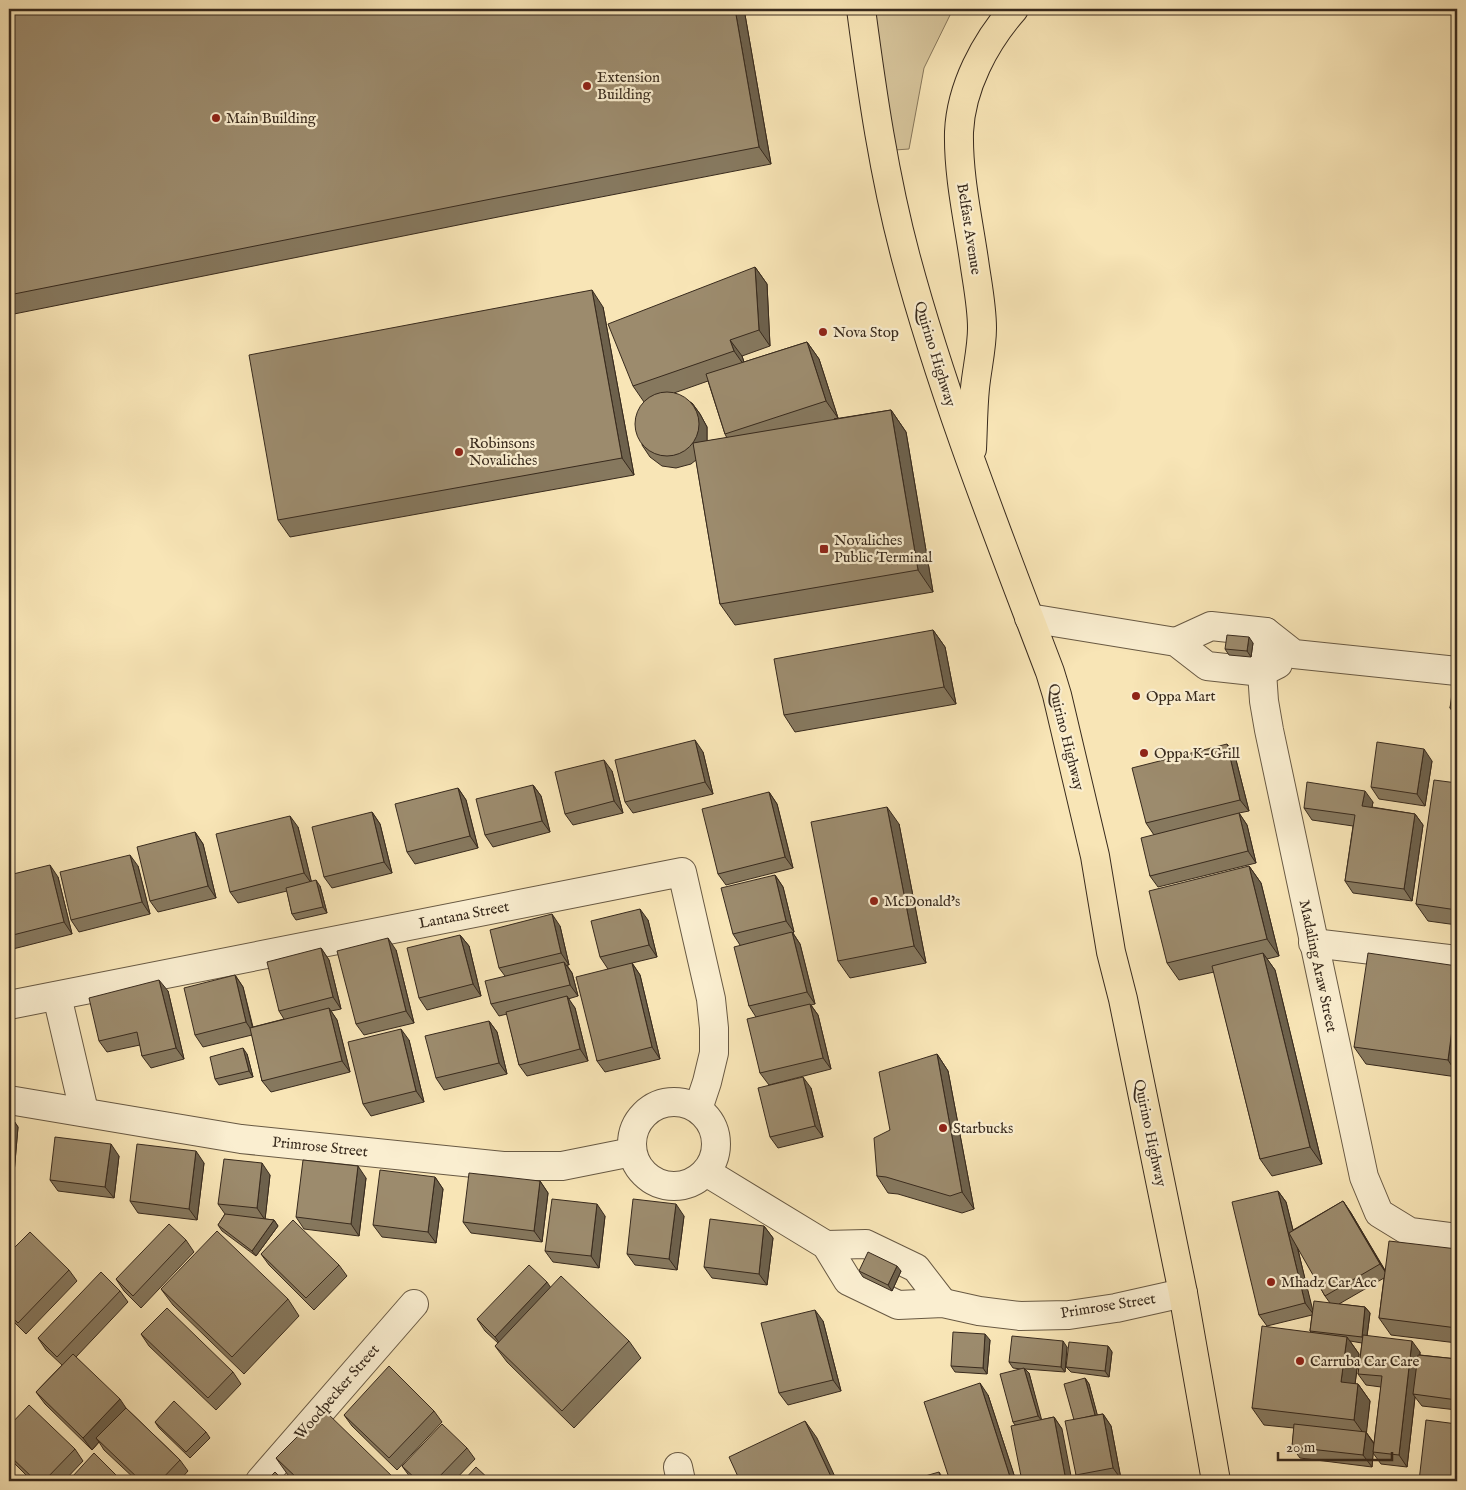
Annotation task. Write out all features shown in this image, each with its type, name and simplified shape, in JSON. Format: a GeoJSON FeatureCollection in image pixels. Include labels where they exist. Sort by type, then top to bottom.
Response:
{"type":"FeatureCollection","features":[{"type":"Feature","properties":{"kind":"main road","name":"Quirino Highway"},"geometry":{"type":"LineString","coordinates":[[861,9],[875,107],[906,258],[944,383],[971,463],[1057,695],[1095,856],[1111,952],[1123,999],[1183,1293],[1216,1481]]}},
{"type":"Feature","properties":{"kind":"main road","name":"Belfast Avenue"},"geometry":{"type":"LineString","coordinates":[[971,463],[975,388],[982,328],[977,279],[962,184],[959,130],[964,102],[974,72],[987,44],[1014,9]]}},
{"type":"Feature","properties":{"kind":"street"},"geometry":{"type":"LineString","coordinates":[[1030,618],[1176,642],[1207,666],[1262,672],[1294,654]]}},
{"type":"Feature","properties":{"kind":"street"},"geometry":{"type":"LineString","coordinates":[[1176,642],[1211,626],[1266,632],[1294,654],[1457,671]]}},
{"type":"Feature","properties":{"kind":"street","name":"Madaling Araw Street"},"geometry":{"type":"LineString","coordinates":[[1266,632],[1262,672],[1264,701],[1275,765],[1364,1177],[1379,1213],[1410,1232],[1457,1238]]}},
{"type":"Feature","properties":{"kind":"street","name":"Lantana Street"},"geometry":{"type":"LineString","coordinates":[[9,1005],[682,872],[710,999],[714,1028],[714,1054],[698,1109]]}},
{"type":"Feature","properties":{"kind":"street"},"geometry":{"type":"LineString","coordinates":[[1314,943],[1457,960]]}},
{"type":"Feature","properties":{"kind":"street"},"geometry":{"type":"LineString","coordinates":[[57,996],[84,1111]]}},
{"type":"Feature","properties":{"kind":"street","name":"Primrose Street"},"geometry":{"type":"LineString","coordinates":[[9,1100],[84,1111],[241,1139],[503,1166],[562,1166],[632,1152]]}},
{"type":"Feature","properties":{"kind":"street"},"geometry":{"type":"LineString","coordinates":[[666,1102],[683,1102],[698,1109],[710,1122],[716,1138],[714,1156],[706,1172],[690,1183],[672,1186],[654,1182],[640,1170],[632,1152],[632,1135],[639,1120],[650,1108],[666,1102]]}},
{"type":"Feature","properties":{"kind":"street","name":"Primrose Street"},"geometry":{"type":"LineString","coordinates":[[706,1172],[826,1246],[848,1281],[898,1305],[943,1303],[978,1311],[1020,1316],[1069,1315],[1116,1308],[1183,1293]]}},
{"type":"Feature","properties":{"kind":"street"},"geometry":{"type":"LineString","coordinates":[[826,1246],[866,1244],[916,1268],[943,1303]]}},
{"type":"Feature","properties":{"kind":"street","name":"Woodpecker Street"},"geometry":{"type":"LineString","coordinates":[[260,1481],[414,1304]]}},
{"type":"Feature","properties":{"kind":"shaded area"},"geometry":{"type":"Polygon","coordinates":[[[874,9],[953,9],[924,68],[909,149],[895,150],[874,9]]]}},
{"type":"Feature","properties":{"kind":"building","name":"Main Building"},"geometry":{"type":"Polygon","coordinates":[[[9,9],[735,9],[759,147],[9,295],[9,9]]]}},
{"type":"Feature","properties":{"kind":"building"},"geometry":{"type":"Polygon","coordinates":[[[755,267],[759,330],[730,340],[734,351],[633,386],[608,324],[755,267]]]}},
{"type":"Feature","properties":{"kind":"building"},"geometry":{"type":"Polygon","coordinates":[[[592,290],[622,458],[278,520],[249,355],[592,290]]]}},
{"type":"Feature","properties":{"kind":"building"},"geometry":{"type":"Polygon","coordinates":[[[807,342],[826,401],[725,434],[706,374],[807,342]]]}},
{"type":"Feature","properties":{"kind":"building"},"geometry":{"type":"Polygon","coordinates":[[[667,392],[679,394],[690,401],[697,412],[699,424],[697,436],[690,447],[679,454],[667,456],[655,454],[644,447],[637,436],[635,424],[637,412],[644,401],[655,394],[667,392]]]}},
{"type":"Feature","properties":{"kind":"building","name":"Novaliches Public Terminal"},"geometry":{"type":"Polygon","coordinates":[[[891,410],[918,570],[720,604],[693,443],[891,410]]]}},
{"type":"Feature","properties":{"kind":"building"},"geometry":{"type":"Polygon","coordinates":[[[933,630],[944,687],[784,715],[774,659],[933,630]]]}},
{"type":"Feature","properties":{"kind":"building"},"geometry":{"type":"Polygon","coordinates":[[[1227,635],[1249,637],[1247,651],[1225,649],[1227,635]]]}},
{"type":"Feature","properties":{"kind":"building"},"geometry":{"type":"Polygon","coordinates":[[[1454,679],[1457,679],[1457,708],[1450,708],[1454,679]]]}},
{"type":"Feature","properties":{"kind":"building"},"geometry":{"type":"Polygon","coordinates":[[[695,740],[705,782],[625,802],[615,760],[695,740]]]}},
{"type":"Feature","properties":{"kind":"building"},"geometry":{"type":"Polygon","coordinates":[[[1377,742],[1424,749],[1417,794],[1371,787],[1377,742]]]}},
{"type":"Feature","properties":{"kind":"building"},"geometry":{"type":"Polygon","coordinates":[[[1227,744],[1240,800],[1146,823],[1132,768],[1227,744]]]}},
{"type":"Feature","properties":{"kind":"building"},"geometry":{"type":"Polygon","coordinates":[[[604,760],[614,801],[565,814],[555,772],[604,760]]]}},
{"type":"Feature","properties":{"kind":"building"},"geometry":{"type":"Polygon","coordinates":[[[1434,780],[1457,783],[1457,910],[1416,904],[1434,780]]]}},
{"type":"Feature","properties":{"kind":"building"},"geometry":{"type":"Polygon","coordinates":[[[1307,782],[1365,791],[1362,806],[1415,814],[1404,889],[1345,881],[1355,815],[1304,808],[1307,782]]]}},
{"type":"Feature","properties":{"kind":"building"},"geometry":{"type":"Polygon","coordinates":[[[533,785],[542,821],[485,835],[476,799],[533,785]]]}},
{"type":"Feature","properties":{"kind":"building"},"geometry":{"type":"Polygon","coordinates":[[[458,788],[470,836],[407,852],[395,804],[458,788]]]}},
{"type":"Feature","properties":{"kind":"building"},"geometry":{"type":"Polygon","coordinates":[[[769,792],[785,857],[718,874],[702,809],[769,792]]]}},
{"type":"Feature","properties":{"kind":"building","name":"McDonald's"},"geometry":{"type":"Polygon","coordinates":[[[887,807],[914,946],[838,961],[811,822],[887,807]]]}},
{"type":"Feature","properties":{"kind":"building"},"geometry":{"type":"Polygon","coordinates":[[[372,812],[384,862],[324,877],[312,827],[372,812]]]}},
{"type":"Feature","properties":{"kind":"building"},"geometry":{"type":"Polygon","coordinates":[[[1239,813],[1248,851],[1150,876],[1141,838],[1239,813]]]}},
{"type":"Feature","properties":{"kind":"building"},"geometry":{"type":"Polygon","coordinates":[[[290,816],[304,873],[230,892],[216,834],[290,816]]]}},
{"type":"Feature","properties":{"kind":"building"},"geometry":{"type":"Polygon","coordinates":[[[195,832],[208,886],[150,901],[137,847],[195,832]]]}},
{"type":"Feature","properties":{"kind":"building"},"geometry":{"type":"Polygon","coordinates":[[[130,855],[142,902],[71,920],[60,872],[130,855]]]}},
{"type":"Feature","properties":{"kind":"building"},"geometry":{"type":"Polygon","coordinates":[[[50,865],[64,922],[9,936],[9,875],[50,865]]]}},
{"type":"Feature","properties":{"kind":"building"},"geometry":{"type":"Polygon","coordinates":[[[1249,866],[1267,939],[1167,963],[1149,891],[1249,866]]]}},
{"type":"Feature","properties":{"kind":"building"},"geometry":{"type":"Polygon","coordinates":[[[775,875],[786,921],[733,934],[721,888],[775,875]]]}},
{"type":"Feature","properties":{"kind":"building"},"geometry":{"type":"Polygon","coordinates":[[[316,880],[323,907],[292,914],[286,888],[316,880]]]}},
{"type":"Feature","properties":{"kind":"building"},"geometry":{"type":"Polygon","coordinates":[[[640,909],[649,945],[600,957],[591,921],[640,909]]]}},
{"type":"Feature","properties":{"kind":"building"},"geometry":{"type":"Polygon","coordinates":[[[552,914],[561,953],[499,968],[490,930],[552,914]]]}},
{"type":"Feature","properties":{"kind":"building"},"geometry":{"type":"Polygon","coordinates":[[[792,932],[807,992],[749,1006],[734,947],[792,932]]]}},
{"type":"Feature","properties":{"kind":"building"},"geometry":{"type":"Polygon","coordinates":[[[460,935],[473,984],[419,998],[407,948],[460,935]]]}},
{"type":"Feature","properties":{"kind":"building"},"geometry":{"type":"Polygon","coordinates":[[[388,938],[406,1011],[356,1024],[337,951],[388,938]]]}},
{"type":"Feature","properties":{"kind":"building"},"geometry":{"type":"Polygon","coordinates":[[[321,948],[333,997],[279,1011],[267,962],[321,948]]]}},
{"type":"Feature","properties":{"kind":"building"},"geometry":{"type":"Polygon","coordinates":[[[1263,953],[1310,1147],[1260,1159],[1212,966],[1263,953]]]}},
{"type":"Feature","properties":{"kind":"building"},"geometry":{"type":"Polygon","coordinates":[[[1368,953],[1457,966],[1457,992],[1448,1060],[1354,1047],[1368,953]]]}},
{"type":"Feature","properties":{"kind":"building"},"geometry":{"type":"Polygon","coordinates":[[[564,962],[570,985],[491,1004],[485,981],[564,962]]]}},
{"type":"Feature","properties":{"kind":"building"},"geometry":{"type":"Polygon","coordinates":[[[632,963],[652,1047],[597,1061],[576,977],[632,963]]]}},
{"type":"Feature","properties":{"kind":"building"},"geometry":{"type":"Polygon","coordinates":[[[235,975],[246,1022],[195,1035],[184,988],[235,975]]]}},
{"type":"Feature","properties":{"kind":"building"},"geometry":{"type":"Polygon","coordinates":[[[159,980],[176,1048],[142,1056],[137,1032],[99,1041],[89,998],[159,980]]]}},
{"type":"Feature","properties":{"kind":"building"},"geometry":{"type":"Polygon","coordinates":[[[567,996],[580,1049],[519,1065],[506,1012],[567,996]]]}},
{"type":"Feature","properties":{"kind":"building"},"geometry":{"type":"Polygon","coordinates":[[[810,1004],[823,1058],[760,1073],[747,1019],[810,1004]]]}},
{"type":"Feature","properties":{"kind":"building"},"geometry":{"type":"Polygon","coordinates":[[[329,1008],[342,1061],[262,1081],[250,1028],[329,1008]]]}},
{"type":"Feature","properties":{"kind":"building"},"geometry":{"type":"Polygon","coordinates":[[[489,1021],[499,1063],[436,1078],[425,1036],[489,1021]]]}},
{"type":"Feature","properties":{"kind":"building"},"geometry":{"type":"Polygon","coordinates":[[[401,1029],[416,1091],[363,1104],[348,1042],[401,1029]]]}},
{"type":"Feature","properties":{"kind":"building"},"geometry":{"type":"Polygon","coordinates":[[[243,1048],[249,1071],[215,1079],[210,1057],[243,1048]]]}},
{"type":"Feature","properties":{"kind":"building"},"geometry":{"type":"Polygon","coordinates":[[[937,1054],[962,1192],[950,1196],[877,1176],[874,1138],[890,1130],[879,1072],[937,1054]]]}},
{"type":"Feature","properties":{"kind":"building"},"geometry":{"type":"Polygon","coordinates":[[[803,1077],[815,1126],[770,1137],[758,1088],[803,1077]]]}},
{"type":"Feature","properties":{"kind":"building"},"geometry":{"type":"Polygon","coordinates":[[[55,1137],[111,1144],[105,1187],[50,1180],[55,1137]]]}},
{"type":"Feature","properties":{"kind":"building"},"geometry":{"type":"Polygon","coordinates":[[[137,1144],[196,1151],[189,1209],[130,1201],[137,1144]]]}},
{"type":"Feature","properties":{"kind":"building"},"geometry":{"type":"Polygon","coordinates":[[[224,1159],[262,1163],[257,1208],[218,1204],[224,1159]]]}},
{"type":"Feature","properties":{"kind":"building"},"geometry":{"type":"Polygon","coordinates":[[[303,1160],[358,1166],[351,1224],[296,1217],[303,1160]]]}},
{"type":"Feature","properties":{"kind":"building"},"geometry":{"type":"Polygon","coordinates":[[[380,1170],[435,1177],[428,1232],[373,1225],[380,1170]]]}},
{"type":"Feature","properties":{"kind":"building"},"geometry":{"type":"Polygon","coordinates":[[[469,1173],[540,1181],[534,1231],[463,1222],[469,1173]]]}},
{"type":"Feature","properties":{"kind":"building"},"geometry":{"type":"Polygon","coordinates":[[[1278,1191],[1305,1303],[1259,1315],[1232,1202],[1278,1191]]]}},
{"type":"Feature","properties":{"kind":"building"},"geometry":{"type":"Polygon","coordinates":[[[552,1199],[597,1204],[591,1256],[545,1251],[552,1199]]]}},
{"type":"Feature","properties":{"kind":"building"},"geometry":{"type":"Polygon","coordinates":[[[633,1199],[676,1204],[669,1259],[627,1254],[633,1199]]]}},
{"type":"Feature","properties":{"kind":"building"},"geometry":{"type":"Polygon","coordinates":[[[1343,1201],[1380,1264],[1325,1296],[1289,1233],[1343,1201]]]}},
{"type":"Feature","properties":{"kind":"building"},"geometry":{"type":"Polygon","coordinates":[[[225,1214],[274,1220],[252,1251],[218,1225],[225,1214]]]}},
{"type":"Feature","properties":{"kind":"building"},"geometry":{"type":"Polygon","coordinates":[[[710,1219],[764,1226],[759,1274],[704,1267],[710,1219]]]}},
{"type":"Feature","properties":{"kind":"building"},"geometry":{"type":"Polygon","coordinates":[[[293,1220],[339,1265],[306,1298],[261,1254],[293,1220]]]}},
{"type":"Feature","properties":{"kind":"building"},"geometry":{"type":"Polygon","coordinates":[[[169,1224],[186,1240],[133,1296],[116,1279],[169,1224]]]}},
{"type":"Feature","properties":{"kind":"building"},"geometry":{"type":"Polygon","coordinates":[[[217,1231],[288,1299],[232,1357],[161,1289],[217,1231]]]}},
{"type":"Feature","properties":{"kind":"building"},"geometry":{"type":"Polygon","coordinates":[[[30,1232],[69,1270],[18,1323],[9,1314],[9,1253],[30,1232]]]}},
{"type":"Feature","properties":{"kind":"building"},"geometry":{"type":"Polygon","coordinates":[[[1389,1241],[1457,1249],[1457,1328],[1379,1318],[1389,1241]]]}},
{"type":"Feature","properties":{"kind":"building"},"geometry":{"type":"Polygon","coordinates":[[[868,1252],[897,1266],[888,1285],[859,1271],[868,1252]]]}},
{"type":"Feature","properties":{"kind":"building"},"geometry":{"type":"Polygon","coordinates":[[[529,1265],[547,1282],[495,1337],[477,1319],[529,1265]]]}},
{"type":"Feature","properties":{"kind":"building"},"geometry":{"type":"Polygon","coordinates":[[[101,1272],[120,1291],[57,1357],[38,1338],[101,1272]]]}},
{"type":"Feature","properties":{"kind":"building"},"geometry":{"type":"Polygon","coordinates":[[[561,1276],[629,1341],[562,1411],[495,1346],[561,1276]]]}},
{"type":"Feature","properties":{"kind":"building"},"geometry":{"type":"Polygon","coordinates":[[[1314,1301],[1365,1307],[1362,1337],[1310,1331],[1314,1301]]]}},
{"type":"Feature","properties":{"kind":"building"},"geometry":{"type":"Polygon","coordinates":[[[167,1308],[233,1372],[208,1398],[141,1334],[167,1308]]]}},
{"type":"Feature","properties":{"kind":"building"},"geometry":{"type":"Polygon","coordinates":[[[815,1310],[833,1380],[779,1393],[761,1323],[815,1310]]]}},
{"type":"Feature","properties":{"kind":"building"},"geometry":{"type":"Polygon","coordinates":[[[1262,1326],[1347,1337],[1341,1382],[1358,1384],[1354,1420],[1252,1408],[1262,1326]]]}},
{"type":"Feature","properties":{"kind":"building"},"geometry":{"type":"Polygon","coordinates":[[[953,1332],[985,1334],[983,1368],[951,1366],[953,1332]]]}},
{"type":"Feature","properties":{"kind":"building"},"geometry":{"type":"Polygon","coordinates":[[[1363,1335],[1412,1341],[1399,1455],[1373,1452],[1382,1376],[1358,1374],[1363,1335]]]}},
{"type":"Feature","properties":{"kind":"building"},"geometry":{"type":"Polygon","coordinates":[[[1012,1336],[1063,1341],[1061,1367],[1009,1362],[1012,1336]]]}},
{"type":"Feature","properties":{"kind":"building"},"geometry":{"type":"Polygon","coordinates":[[[1069,1342],[1108,1346],[1105,1371],[1066,1367],[1069,1342]]]}},
{"type":"Feature","properties":{"kind":"building"},"geometry":{"type":"Polygon","coordinates":[[[73,1354],[120,1399],[83,1438],[36,1392],[73,1354]]]}},
{"type":"Feature","properties":{"kind":"building"},"geometry":{"type":"Polygon","coordinates":[[[1418,1355],[1457,1359],[1457,1400],[1413,1394],[1418,1355]]]}},
{"type":"Feature","properties":{"kind":"building"},"geometry":{"type":"Polygon","coordinates":[[[389,1366],[434,1411],[389,1458],[344,1415],[389,1366]]]}},
{"type":"Feature","properties":{"kind":"building"},"geometry":{"type":"Polygon","coordinates":[[[1024,1368],[1038,1416],[1013,1422],[1000,1374],[1024,1368]]]}},
{"type":"Feature","properties":{"kind":"building"},"geometry":{"type":"Polygon","coordinates":[[[1085,1378],[1095,1415],[1074,1420],[1064,1384],[1085,1378]]]}},
{"type":"Feature","properties":{"kind":"building"},"geometry":{"type":"Polygon","coordinates":[[[980,1383],[1010,1477],[996,1481],[950,1481],[924,1402],[980,1383]]]}},
{"type":"Feature","properties":{"kind":"building"},"geometry":{"type":"Polygon","coordinates":[[[174,1401],[206,1432],[186,1452],[155,1422],[174,1401]]]}},
{"type":"Feature","properties":{"kind":"building"},"geometry":{"type":"Polygon","coordinates":[[[29,1405],[75,1449],[44,1481],[36,1481],[9,1455],[9,1426],[29,1405]]]}},
{"type":"Feature","properties":{"kind":"building"},"geometry":{"type":"Polygon","coordinates":[[[126,1408],[180,1460],[160,1481],[141,1481],[96,1438],[126,1408]]]}},
{"type":"Feature","properties":{"kind":"building"},"geometry":{"type":"Polygon","coordinates":[[[324,1410],[397,1481],[300,1481],[276,1458],[324,1410]]]}},
{"type":"Feature","properties":{"kind":"building"},"geometry":{"type":"Polygon","coordinates":[[[1103,1414],[1113,1468],[1076,1475],[1065,1421],[1103,1414]]]}},
{"type":"Feature","properties":{"kind":"building"},"geometry":{"type":"Polygon","coordinates":[[[1054,1417],[1066,1481],[1022,1481],[1011,1426],[1054,1417]]]}},
{"type":"Feature","properties":{"kind":"building"},"geometry":{"type":"Polygon","coordinates":[[[1426,1420],[1457,1424],[1457,1481],[1419,1481],[1426,1420]]]}},
{"type":"Feature","properties":{"kind":"building"},"geometry":{"type":"Polygon","coordinates":[[[805,1421],[833,1481],[740,1481],[729,1457],[805,1421]]]}},
{"type":"Feature","properties":{"kind":"building"},"geometry":{"type":"Polygon","coordinates":[[[442,1424],[467,1448],[435,1481],[418,1481],[402,1466],[442,1424]]]}},
{"type":"Feature","properties":{"kind":"building"},"geometry":{"type":"Polygon","coordinates":[[[1294,1424],[1366,1432],[1363,1455],[1292,1447],[1294,1424]]]}},
{"type":"Feature","properties":{"kind":"building"},"geometry":{"type":"Polygon","coordinates":[[[94,1453],[122,1481],[76,1481],[72,1477],[94,1453]]]}},
{"type":"Feature","properties":{"kind":"building"},"geometry":{"type":"Polygon","coordinates":[[[476,1467],[491,1481],[463,1481],[476,1467]]]}},
{"type":"Feature","properties":{"kind":"building"},"geometry":{"type":"Polygon","coordinates":[[[275,1472],[284,1481],[266,1481],[275,1472]]]}},
{"type":"Feature","properties":{"kind":"building"},"geometry":{"type":"Polygon","coordinates":[[[939,1472],[941,1481],[908,1481],[939,1472]]]}},
{"type":"Feature","properties":{"kind":"place","name":"Extension Building"},"geometry":{"type":"Point","coordinates":[587,86]}},
{"type":"Feature","properties":{"kind":"place","name":"Main Building"},"geometry":{"type":"Point","coordinates":[216,118]}},
{"type":"Feature","properties":{"kind":"place","name":"Nova Stop"},"geometry":{"type":"Point","coordinates":[823,332]}},
{"type":"Feature","properties":{"kind":"place","name":"Robinsons Novaliches"},"geometry":{"type":"Point","coordinates":[459,452]}},
{"type":"Feature","properties":{"kind":"place","name":"Novaliches Public Terminal"},"geometry":{"type":"Point","coordinates":[824,549]}},
{"type":"Feature","properties":{"kind":"place","name":"Oppa Mart"},"geometry":{"type":"Point","coordinates":[1136,696]}},
{"type":"Feature","properties":{"kind":"place","name":"Oppa K-Grill"},"geometry":{"type":"Point","coordinates":[1144,753]}},
{"type":"Feature","properties":{"kind":"place","name":"McDonald's"},"geometry":{"type":"Point","coordinates":[874,901]}},
{"type":"Feature","properties":{"kind":"place","name":"Starbucks"},"geometry":{"type":"Point","coordinates":[943,1128]}},
{"type":"Feature","properties":{"kind":"place","name":"Mhadz Car Acc"},"geometry":{"type":"Point","coordinates":[1271,1282]}},
{"type":"Feature","properties":{"kind":"place","name":"Carruba Car Care"},"geometry":{"type":"Point","coordinates":[1300,1361]}}]}
